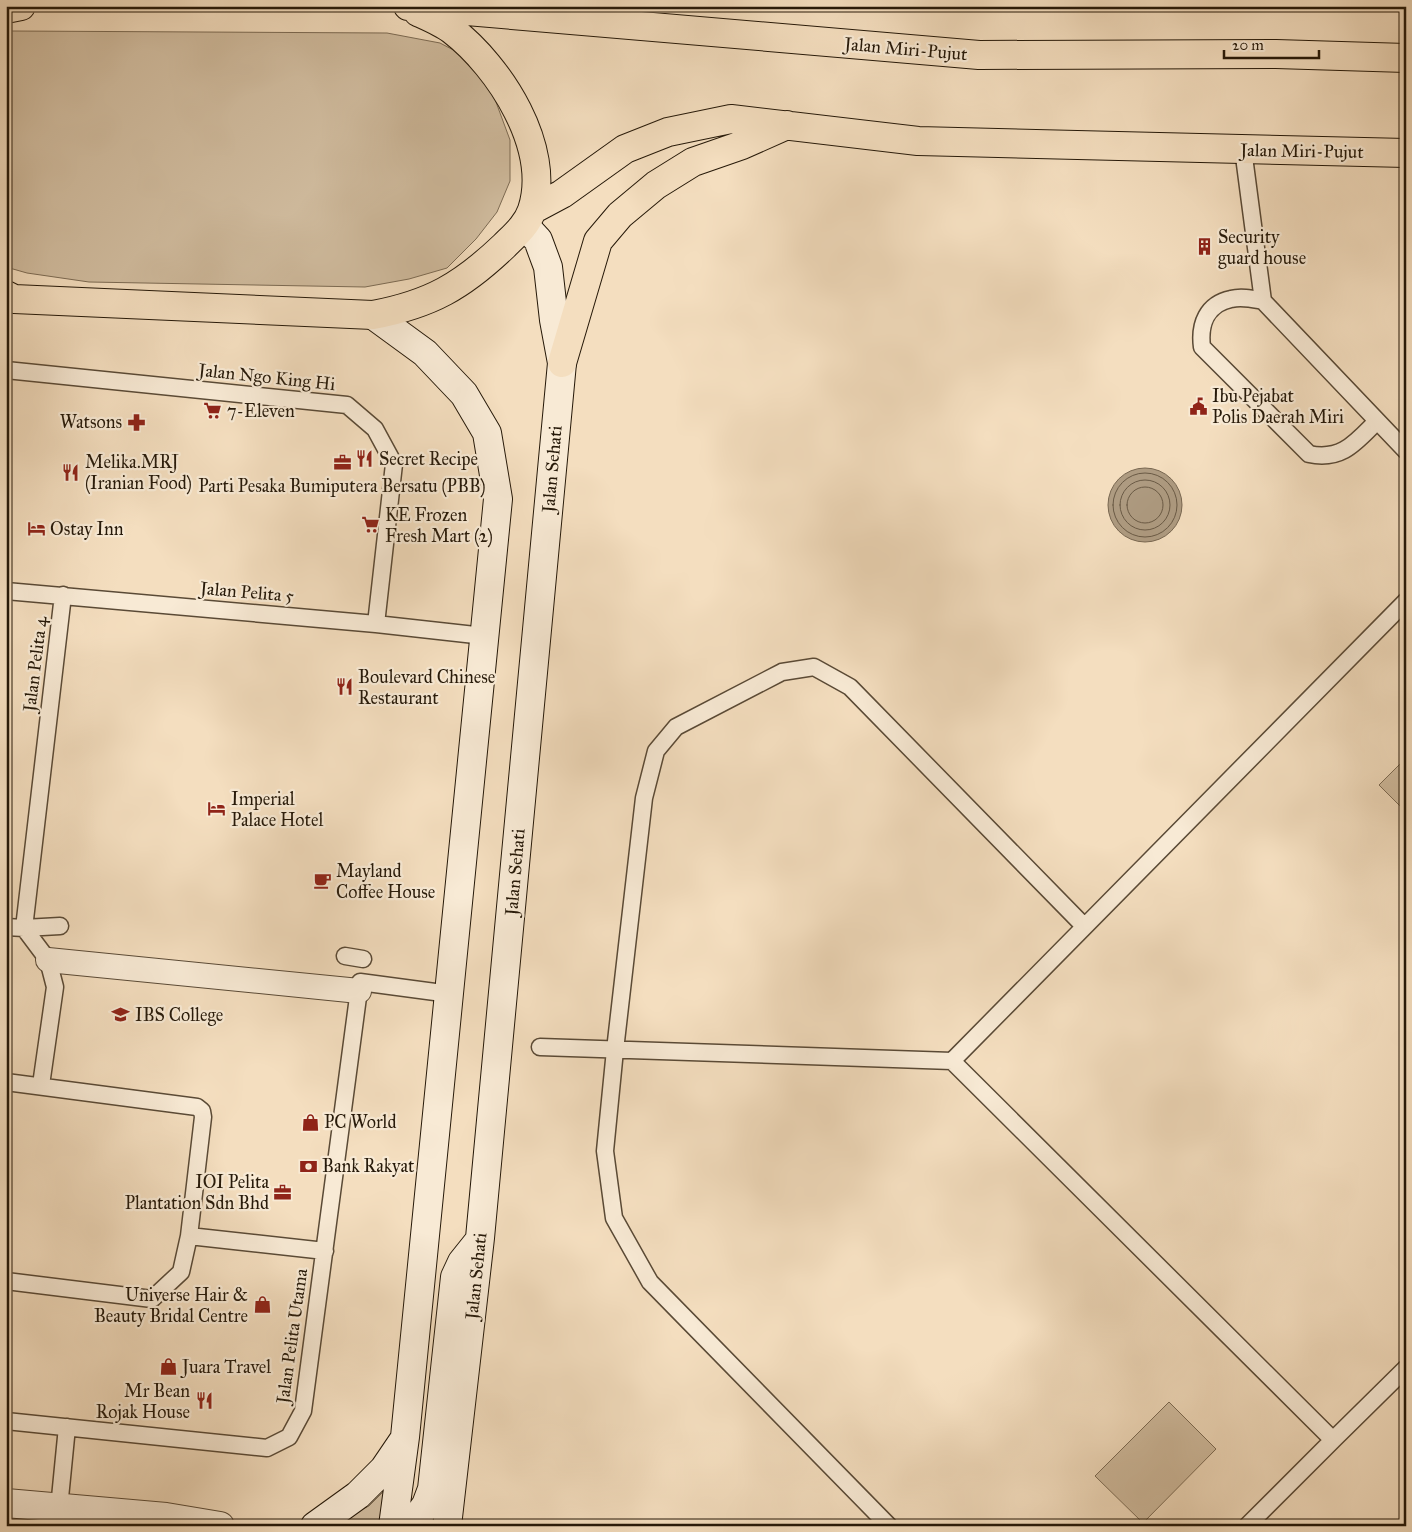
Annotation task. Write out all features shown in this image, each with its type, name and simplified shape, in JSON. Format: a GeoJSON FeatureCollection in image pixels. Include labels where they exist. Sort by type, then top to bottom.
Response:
{"type":"FeatureCollection","features":[{"type":"Feature","properties":{"kind":"highway"},"geometry":{"type":"LineString","coordinates":[[6,9],[22,6]]}},
{"type":"Feature","properties":{"kind":"highway"},"geometry":{"type":"LineString","coordinates":[[406,6],[451,29],[475,50],[492,70],[516,105],[535,157],[536,183],[529,218]]}},
{"type":"Feature","properties":{"kind":"highway","name":"Jalan Miri-Pujut"},"geometry":{"type":"LineString","coordinates":[[406,6],[979,55],[1276,54],[1406,58]]}},
{"type":"Feature","properties":{"kind":"highway","name":"Jalan Miri-Pujut"},"geometry":{"type":"LineString","coordinates":[[9,297],[373,314],[402,309],[456,285],[481,268],[529,218],[625,149],[668,132],[731,119],[918,141],[1406,153]]}},
{"type":"Feature","properties":{"kind":"highway"},"geometry":{"type":"LineString","coordinates":[[562,363],[598,241],[620,214],[656,185],[692,162],[742,145],[788,125]]}},
{"type":"Feature","properties":{"kind":"main road","name":"Jalan Sehati"},"geometry":{"type":"LineString","coordinates":[[447,1526],[480,1238],[562,363],[554,320],[548,267],[529,218]]}},
{"type":"Feature","properties":{"kind":"main road"},"geometry":{"type":"LineString","coordinates":[[373,314],[425,353],[464,394],[487,433],[498,499],[405,1438],[393,1526]]}},
{"type":"Feature","properties":{"kind":"main road"},"geometry":{"type":"LineString","coordinates":[[411,1526],[426,1505],[432,1489],[455,1277],[462,1262],[480,1238]]}},
{"type":"Feature","properties":{"kind":"main road"},"geometry":{"type":"LineString","coordinates":[[315,1526],[358,1495],[384,1469],[405,1438]]}},
{"type":"Feature","properties":{"kind":"main road"},"geometry":{"type":"LineString","coordinates":[[6,1503],[220,1526]]}},
{"type":"Feature","properties":{"kind":"street"},"geometry":{"type":"LineString","coordinates":[[48,960],[360,987]]}},
{"type":"Feature","properties":{"kind":"lane"},"geometry":{"type":"LineString","coordinates":[[1243,149],[1263,301],[1406,451]]}},
{"type":"Feature","properties":{"kind":"lane"},"geometry":{"type":"LineString","coordinates":[[1263,301],[1242,298],[1231,299],[1220,304],[1210,312],[1203,322],[1202,347],[1309,454],[1322,457],[1344,451],[1377,421]]}},
{"type":"Feature","properties":{"kind":"lane","name":"Jalan Ngo King Hi"},"geometry":{"type":"LineString","coordinates":[[6,370],[347,405],[375,429],[394,464],[376,624]]}},
{"type":"Feature","properties":{"kind":"lane","name":"Jalan Pelita 5"},"geometry":{"type":"LineString","coordinates":[[6,591],[376,624],[484,636]]}},
{"type":"Feature","properties":{"kind":"lane","name":"Jalan Pelita 4"},"geometry":{"type":"LineString","coordinates":[[24,928],[63,596]]}},
{"type":"Feature","properties":{"kind":"lane"},"geometry":{"type":"LineString","coordinates":[[952,1061],[1406,601]]}},
{"type":"Feature","properties":{"kind":"lane"},"geometry":{"type":"LineString","coordinates":[[889,1526],[650,1282],[614,1218],[605,1151],[614,1050],[644,798],[656,752],[676,727],[782,672],[814,666],[850,687],[1084,926]]}},
{"type":"Feature","properties":{"kind":"lane"},"geometry":{"type":"LineString","coordinates":[[6,927],[60,926]]}},
{"type":"Feature","properties":{"kind":"lane"},"geometry":{"type":"LineString","coordinates":[[24,928],[48,960],[55,988],[41,1085]]}},
{"type":"Feature","properties":{"kind":"lane"},"geometry":{"type":"LineString","coordinates":[[345,956],[363,959]]}},
{"type":"Feature","properties":{"kind":"lane"},"geometry":{"type":"LineString","coordinates":[[360,987],[450,994]]}},
{"type":"Feature","properties":{"kind":"lane","name":"Jalan Pelita Utama"},"geometry":{"type":"LineString","coordinates":[[6,1421],[267,1448],[289,1437],[303,1411],[360,987]]}},
{"type":"Feature","properties":{"kind":"lane"},"geometry":{"type":"LineString","coordinates":[[540,1047],[952,1061],[1332,1440]]}},
{"type":"Feature","properties":{"kind":"lane"},"geometry":{"type":"LineString","coordinates":[[6,1082],[41,1085],[197,1107],[202,1111],[203,1117],[189,1236],[181,1272],[152,1299],[6,1281]]}},
{"type":"Feature","properties":{"kind":"lane"},"geometry":{"type":"LineString","coordinates":[[189,1236],[325,1251]]}},
{"type":"Feature","properties":{"kind":"lane"},"geometry":{"type":"LineString","coordinates":[[1247,1526],[1332,1440],[1404,1374]]}},
{"type":"Feature","properties":{"kind":"lane"},"geometry":{"type":"LineString","coordinates":[[59,1508],[67,1427]]}},
{"type":"Feature","properties":{"kind":"shaded area"},"geometry":{"type":"Polygon","coordinates":[[[6,32],[387,33],[440,43],[463,55],[493,94],[510,140],[510,181],[497,212],[476,239],[447,268],[409,279],[365,287],[89,282],[27,273],[6,267],[6,32]]]}},
{"type":"Feature","properties":{"kind":"shaded area"},"geometry":{"type":"Polygon","coordinates":[[[1406,758],[1406,812],[1379,785],[1406,758]]]}},
{"type":"Feature","properties":{"kind":"shaded area"},"geometry":{"type":"Polygon","coordinates":[[[1169,1402],[1216,1449],[1143,1523],[1095,1476],[1169,1402]]]}},
{"type":"Feature","properties":{"kind":"shaded area"},"geometry":{"type":"Polygon","coordinates":[[[388,1487],[383,1526],[325,1526],[369,1506],[388,1487]]]}},
{"type":"Feature","properties":{"kind":"water"},"geometry":{"type":"Polygon","coordinates":[[[1145,468],[1159,471],[1171,479],[1179,491],[1182,505],[1179,519],[1171,531],[1159,539],[1145,542],[1131,539],[1119,531],[1111,519],[1108,505],[1111,491],[1119,479],[1131,471],[1145,468]]]}},
{"type":"Feature","properties":{"kind":"place","name":"Security guard house"},"geometry":{"type":"Point","coordinates":[1204,247]}},
{"type":"Feature","properties":{"kind":"place","name":"Ibu Pejabat Polis Daerah Miri"},"geometry":{"type":"Point","coordinates":[1198,406]}},
{"type":"Feature","properties":{"kind":"place","name":"7-Eleven"},"geometry":{"type":"Point","coordinates":[213,411]}},
{"type":"Feature","properties":{"kind":"place","name":"Watsons"},"geometry":{"type":"Point","coordinates":[136,422]}},
{"type":"Feature","properties":{"kind":"place","name":"Secret Recipe"},"geometry":{"type":"Point","coordinates":[365,459]}},
{"type":"Feature","properties":{"kind":"place","name":"Parti Pesaka Bumiputera Bersatu (PBB)"},"geometry":{"type":"Point","coordinates":[342,463]}},
{"type":"Feature","properties":{"kind":"place","name":"Melika.MRJ (Iranian Food)"},"geometry":{"type":"Point","coordinates":[71,472]}},
{"type":"Feature","properties":{"kind":"place","name":"KE Frozen Fresh Mart (2)"},"geometry":{"type":"Point","coordinates":[371,525]}},
{"type":"Feature","properties":{"kind":"place","name":"Ostay Inn"},"geometry":{"type":"Point","coordinates":[36,529]}},
{"type":"Feature","properties":{"kind":"place","name":"Boulevard Chinese Restaurant"},"geometry":{"type":"Point","coordinates":[344,687]}},
{"type":"Feature","properties":{"kind":"place","name":"Imperial Palace Hotel"},"geometry":{"type":"Point","coordinates":[217,809]}},
{"type":"Feature","properties":{"kind":"place","name":"Mayland Coffee House"},"geometry":{"type":"Point","coordinates":[322,881]}},
{"type":"Feature","properties":{"kind":"place","name":"IBS College"},"geometry":{"type":"Point","coordinates":[121,1015]}},
{"type":"Feature","properties":{"kind":"place","name":"PC World"},"geometry":{"type":"Point","coordinates":[310,1122]}},
{"type":"Feature","properties":{"kind":"place","name":"Bank Rakyat"},"geometry":{"type":"Point","coordinates":[308,1166]}},
{"type":"Feature","properties":{"kind":"place","name":"IOI Pelita Plantation Sdn Bhd"},"geometry":{"type":"Point","coordinates":[283,1192]}},
{"type":"Feature","properties":{"kind":"place","name":"Universe Hair & Beauty Bridal Centre"},"geometry":{"type":"Point","coordinates":[262,1305]}},
{"type":"Feature","properties":{"kind":"place","name":"Juara Travel"},"geometry":{"type":"Point","coordinates":[168,1367]}},
{"type":"Feature","properties":{"kind":"place","name":"Mr Bean Rojak House"},"geometry":{"type":"Point","coordinates":[204,1401]}}]}
